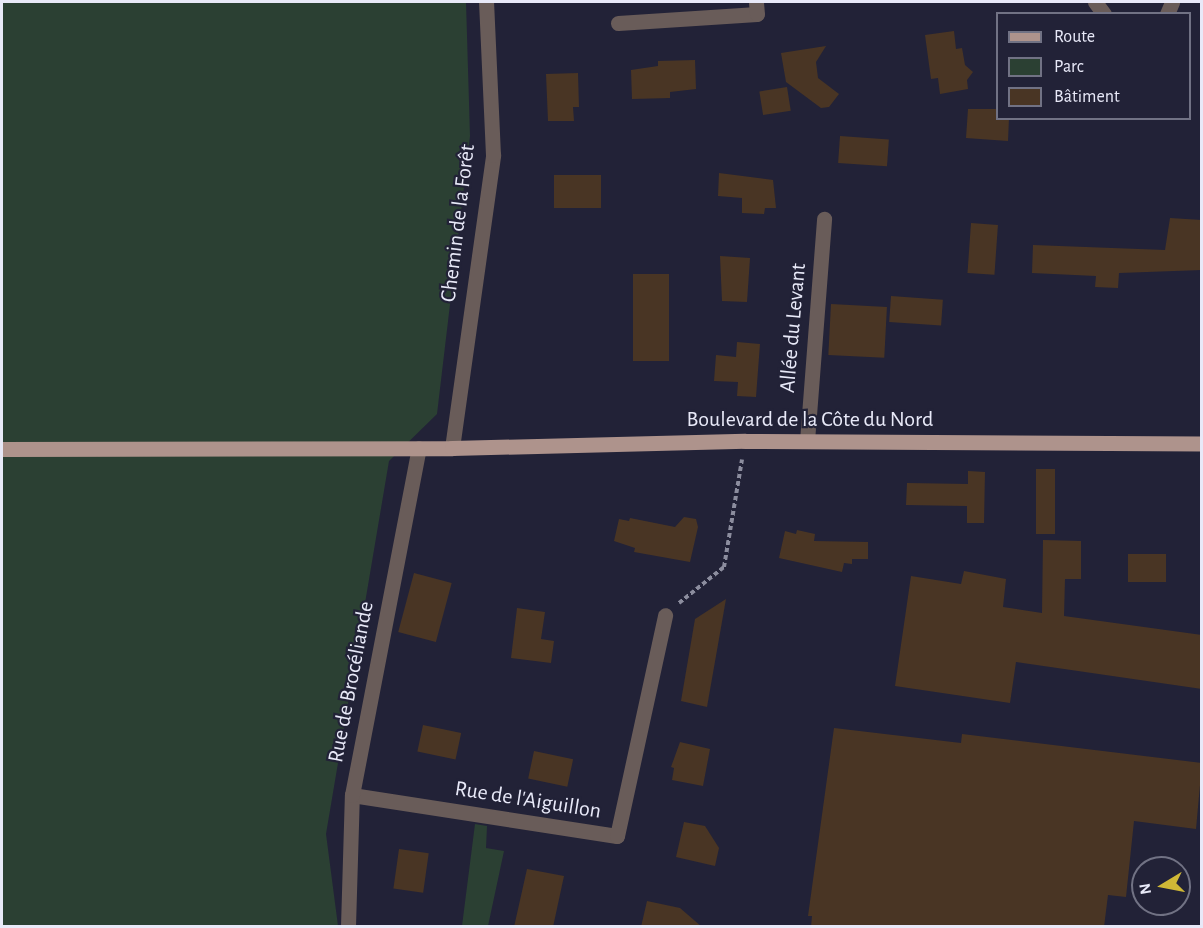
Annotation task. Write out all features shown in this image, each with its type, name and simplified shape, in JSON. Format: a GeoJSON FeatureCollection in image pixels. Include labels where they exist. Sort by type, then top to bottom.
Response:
{"type":"FeatureCollection","features":[{"type":"Feature","properties":{"kind":"main road","name":"Boulevard de la Côte du Nord"},"geometry":{"type":"LineString","coordinates":[[2,449],[452,448],[745,441],[1202,443]]}},
{"type":"Feature","properties":{"kind":"street","name":"Chemin de la Forêt"},"geometry":{"type":"LineString","coordinates":[[452,448],[493,155],[486,2]]}},
{"type":"Feature","properties":{"kind":"street"},"geometry":{"type":"LineString","coordinates":[[618,23],[757,14],[756,2]]}},
{"type":"Feature","properties":{"kind":"street","name":"Allée du Levant"},"geometry":{"type":"LineString","coordinates":[[807,441],[824,219]]}},
{"type":"Feature","properties":{"kind":"street","name":"Rue de Brocéliande"},"geometry":{"type":"LineString","coordinates":[[348,927],[352,795],[419,448]]}},
{"type":"Feature","properties":{"kind":"street","name":"Rue de l'Aiguillon"},"geometry":{"type":"LineString","coordinates":[[352,795],[616,836],[664,615]]}},
{"type":"Feature","properties":{"kind":"path"},"geometry":{"type":"LineString","coordinates":[[664,615],[724,567],[745,441]]}},
{"type":"Feature","properties":{"kind":"green space"},"geometry":{"type":"Polygon","coordinates":[[[2,2],[466,2],[470,136],[437,414],[389,461],[326,834],[338,926],[2,926],[2,2]]]}},
{"type":"Feature","properties":{"kind":"green space"},"geometry":{"type":"Polygon","coordinates":[[[475,824],[487,826],[486,848],[504,851],[488,926],[462,926],[475,824]]]}},
{"type":"Feature","properties":{"kind":"building"},"geometry":{"type":"Polygon","coordinates":[[[954,31],[956,49],[962,48],[965,65],[973,72],[967,80],[968,89],[940,94],[938,78],[931,79],[925,35],[954,31]]]}},
{"type":"Feature","properties":{"kind":"building"},"geometry":{"type":"Polygon","coordinates":[[[826,46],[816,62],[818,78],[839,94],[829,107],[821,108],[786,82],[781,53],[826,46]]]}},
{"type":"Feature","properties":{"kind":"building"},"geometry":{"type":"Polygon","coordinates":[[[695,60],[696,89],[670,92],[670,98],[632,99],[631,70],[658,66],[658,61],[695,60]]]}},
{"type":"Feature","properties":{"kind":"building"},"geometry":{"type":"Polygon","coordinates":[[[578,73],[579,107],[573,107],[574,121],[548,121],[546,74],[578,73]]]}},
{"type":"Feature","properties":{"kind":"building"},"geometry":{"type":"Polygon","coordinates":[[[787,87],[791,111],[763,115],[759,91],[787,87]]]}},
{"type":"Feature","properties":{"kind":"building"},"geometry":{"type":"Polygon","coordinates":[[[968,109],[996,109],[996,120],[1009,120],[1008,141],[966,138],[968,109]]]}},
{"type":"Feature","properties":{"kind":"building"},"geometry":{"type":"Polygon","coordinates":[[[840,136],[889,139],[887,166],[838,163],[840,136]]]}},
{"type":"Feature","properties":{"kind":"building"},"geometry":{"type":"Polygon","coordinates":[[[719,173],[773,180],[776,208],[765,208],[764,214],[742,213],[742,198],[718,196],[719,173]]]}},
{"type":"Feature","properties":{"kind":"building"},"geometry":{"type":"Polygon","coordinates":[[[554,175],[601,175],[601,208],[554,208],[554,175]]]}},
{"type":"Feature","properties":{"kind":"building"},"geometry":{"type":"Polygon","coordinates":[[[1170,218],[1202,220],[1202,270],[1119,273],[1118,288],[1095,287],[1096,276],[1032,273],[1033,245],[1165,250],[1170,218]]]}},
{"type":"Feature","properties":{"kind":"building"},"geometry":{"type":"Polygon","coordinates":[[[971,223],[998,225],[994,275],[968,273],[971,223]]]}},
{"type":"Feature","properties":{"kind":"building"},"geometry":{"type":"Polygon","coordinates":[[[720,256],[750,258],[747,302],[722,301],[720,256]]]}},
{"type":"Feature","properties":{"kind":"building"},"geometry":{"type":"Polygon","coordinates":[[[633,274],[669,274],[669,361],[633,361],[633,274]]]}},
{"type":"Feature","properties":{"kind":"building"},"geometry":{"type":"Polygon","coordinates":[[[891,296],[943,300],[941,326],[889,322],[891,296]]]}},
{"type":"Feature","properties":{"kind":"building"},"geometry":{"type":"Polygon","coordinates":[[[831,304],[887,307],[884,358],[828,355],[831,304]]]}},
{"type":"Feature","properties":{"kind":"building"},"geometry":{"type":"Polygon","coordinates":[[[737,342],[760,344],[756,397],[737,396],[738,382],[714,381],[716,355],[736,357],[737,342]]]}},
{"type":"Feature","properties":{"kind":"building"},"geometry":{"type":"Polygon","coordinates":[[[1036,469],[1055,469],[1055,534],[1036,534],[1036,469]]]}},
{"type":"Feature","properties":{"kind":"building"},"geometry":{"type":"Polygon","coordinates":[[[968,471],[985,472],[984,523],[967,523],[967,506],[906,505],[907,483],[968,484],[968,471]]]}},
{"type":"Feature","properties":{"kind":"building"},"geometry":{"type":"Polygon","coordinates":[[[684,517],[696,519],[698,527],[690,562],[634,552],[635,548],[614,541],[619,519],[629,521],[630,518],[675,527],[684,517]]]}},
{"type":"Feature","properties":{"kind":"building"},"geometry":{"type":"Polygon","coordinates":[[[797,530],[815,534],[814,541],[868,542],[868,559],[852,559],[852,564],[844,563],[842,572],[779,558],[785,531],[796,534],[797,530]]]}},
{"type":"Feature","properties":{"kind":"building"},"geometry":{"type":"Polygon","coordinates":[[[1043,540],[1081,541],[1081,579],[1065,579],[1064,616],[1202,635],[1202,689],[1016,662],[1010,703],[895,686],[911,576],[961,584],[964,571],[1006,579],[1003,607],[1042,613],[1043,540]]]}},
{"type":"Feature","properties":{"kind":"building"},"geometry":{"type":"Polygon","coordinates":[[[1128,554],[1166,554],[1166,582],[1128,582],[1128,554]]]}},
{"type":"Feature","properties":{"kind":"building"},"geometry":{"type":"Polygon","coordinates":[[[414,573],[452,583],[436,642],[398,632],[414,573]]]}},
{"type":"Feature","properties":{"kind":"building"},"geometry":{"type":"Polygon","coordinates":[[[726,599],[707,707],[681,701],[695,619],[726,599]]]}},
{"type":"Feature","properties":{"kind":"building"},"geometry":{"type":"Polygon","coordinates":[[[517,608],[545,612],[541,639],[554,641],[551,663],[511,658],[517,608]]]}},
{"type":"Feature","properties":{"kind":"building"},"geometry":{"type":"Polygon","coordinates":[[[423,725],[461,733],[456,760],[417,751],[423,725]]]}},
{"type":"Feature","properties":{"kind":"building"},"geometry":{"type":"Polygon","coordinates":[[[834,728],[961,743],[962,734],[1202,763],[1196,829],[1134,821],[1126,897],[1108,895],[1104,927],[811,927],[812,916],[808,916],[834,728]]]}},
{"type":"Feature","properties":{"kind":"building"},"geometry":{"type":"Polygon","coordinates":[[[680,742],[710,749],[703,786],[672,780],[674,768],[671,767],[680,742]]]}},
{"type":"Feature","properties":{"kind":"building"},"geometry":{"type":"Polygon","coordinates":[[[534,751],[573,759],[567,787],[528,778],[534,751]]]}},
{"type":"Feature","properties":{"kind":"building"},"geometry":{"type":"Polygon","coordinates":[[[684,822],[705,826],[719,848],[715,866],[676,857],[684,822]]]}},
{"type":"Feature","properties":{"kind":"building"},"geometry":{"type":"Polygon","coordinates":[[[399,849],[429,853],[423,893],[393,889],[399,849]]]}},
{"type":"Feature","properties":{"kind":"building"},"geometry":{"type":"Polygon","coordinates":[[[527,869],[564,876],[553,927],[514,927],[527,869]]]}},
{"type":"Feature","properties":{"kind":"building"},"geometry":{"type":"Polygon","coordinates":[[[647,901],[680,908],[702,927],[641,927],[647,901]]]}}]}
